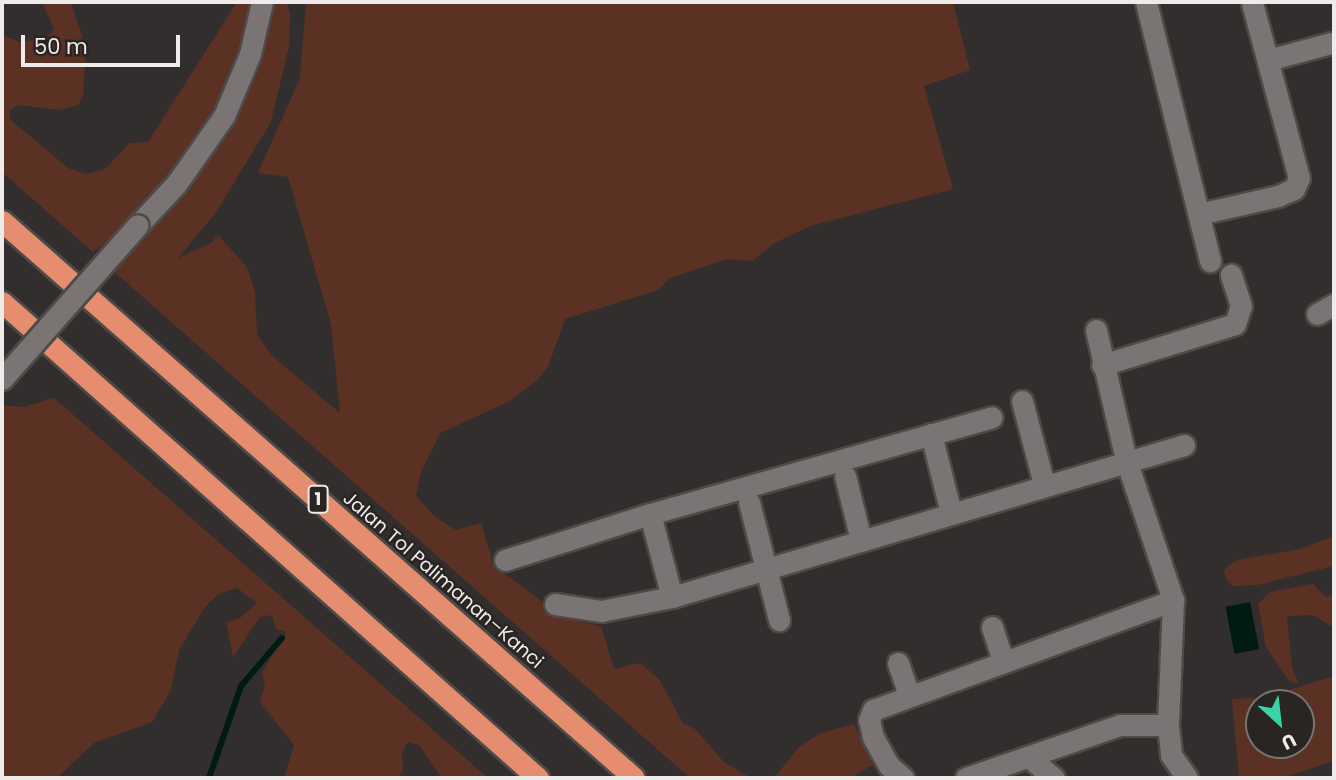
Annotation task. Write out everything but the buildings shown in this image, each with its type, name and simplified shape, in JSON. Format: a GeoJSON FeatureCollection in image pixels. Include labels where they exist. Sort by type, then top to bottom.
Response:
{"type":"FeatureCollection","features":[{"type":"Feature","properties":{"kind":"highway","name":"Jalan Tol Palimanan–Kanci"},"geometry":{"type":"LineString","coordinates":[[2,221],[634,778]]}},
{"type":"Feature","properties":{"kind":"highway"},"geometry":{"type":"LineString","coordinates":[[2,302],[538,778]]}},
{"type":"Feature","properties":{"kind":"street"},"geometry":{"type":"LineString","coordinates":[[2,379],[177,183],[224,116],[250,54],[262,2]]}},
{"type":"Feature","properties":{"kind":"street"},"geometry":{"type":"LineString","coordinates":[[1146,2],[1210,261]]}},
{"type":"Feature","properties":{"kind":"street"},"geometry":{"type":"LineString","coordinates":[[1199,214],[1294,188],[1299,178],[1252,2]]}},
{"type":"Feature","properties":{"kind":"street"},"geometry":{"type":"LineString","coordinates":[[1268,60],[1331,43]]}},
{"type":"Feature","properties":{"kind":"street"},"geometry":{"type":"LineString","coordinates":[[1102,365],[1235,324],[1241,306],[1231,275]]}},
{"type":"Feature","properties":{"kind":"street"},"geometry":{"type":"LineString","coordinates":[[1096,330],[1126,460],[1173,600],[1168,725],[1171,755],[1187,778]]}},
{"type":"Feature","properties":{"kind":"street"},"geometry":{"type":"LineString","coordinates":[[1023,401],[1044,484]]}},
{"type":"Feature","properties":{"kind":"street"},"geometry":{"type":"LineString","coordinates":[[505,560],[650,514],[992,417]]}},
{"type":"Feature","properties":{"kind":"street"},"geometry":{"type":"LineString","coordinates":[[930,434],[951,513]]}},
{"type":"Feature","properties":{"kind":"street"},"geometry":{"type":"LineString","coordinates":[[555,604],[601,611],[672,597],[1044,484],[1184,445]]}},
{"type":"Feature","properties":{"kind":"street"},"geometry":{"type":"LineString","coordinates":[[845,476],[861,540]]}},
{"type":"Feature","properties":{"kind":"street"},"geometry":{"type":"LineString","coordinates":[[749,502],[779,620]]}},
{"type":"Feature","properties":{"kind":"street"},"geometry":{"type":"LineString","coordinates":[[650,514],[672,597]]}},
{"type":"Feature","properties":{"kind":"street"},"geometry":{"type":"LineString","coordinates":[[904,778],[889,765],[869,720],[873,710],[1173,600]]}},
{"type":"Feature","properties":{"kind":"street"},"geometry":{"type":"LineString","coordinates":[[992,627],[1003,661]]}},
{"type":"Feature","properties":{"kind":"street"},"geometry":{"type":"LineString","coordinates":[[898,663],[909,695]]}},
{"type":"Feature","properties":{"kind":"street"},"geometry":{"type":"LineString","coordinates":[[966,778],[1120,725],[1168,725]]}},
{"type":"Feature","properties":{"kind":"street"},"geometry":{"type":"LineString","coordinates":[[1030,758],[1054,778]]}},
{"type":"Feature","properties":{"kind":"shaded area"},"geometry":{"type":"Polygon","coordinates":[[[42,2],[71,2],[86,48],[83,96],[78,105],[59,110],[18,105],[10,110],[10,119],[68,168],[85,174],[104,170],[130,143],[148,142],[237,2],[252,2],[244,49],[206,131],[141,215],[93,252],[2,172],[2,35],[20,42],[48,37],[54,29],[42,2]]]}},
{"type":"Feature","properties":{"kind":"shaded area"},"geometry":{"type":"Polygon","coordinates":[[[271,2],[287,2],[290,15],[289,46],[271,122],[215,214],[178,258],[211,243],[218,235],[247,267],[255,292],[257,334],[271,355],[340,413],[331,324],[288,177],[258,173],[300,78],[306,2],[953,2],[970,70],[924,86],[953,189],[810,226],[773,244],[753,261],[727,259],[670,278],[658,290],[565,319],[548,367],[536,381],[510,401],[440,433],[421,472],[416,496],[435,517],[456,530],[481,523],[494,566],[566,619],[601,626],[614,669],[640,663],[659,679],[683,723],[695,729],[724,762],[751,778],[690,778],[111,269],[167,206],[271,2]]]}},
{"type":"Feature","properties":{"kind":"shaded area"},"geometry":{"type":"Polygon","coordinates":[[[54,398],[488,778],[442,778],[419,745],[408,742],[402,753],[403,770],[397,778],[284,778],[294,745],[260,702],[265,685],[262,673],[286,632],[276,629],[272,615],[260,617],[233,657],[226,622],[240,618],[257,603],[237,588],[219,594],[205,607],[179,650],[171,690],[152,722],[94,743],[57,778],[2,778],[2,405],[23,407],[54,398]]]}},
{"type":"Feature","properties":{"kind":"shaded area"},"geometry":{"type":"Polygon","coordinates":[[[1334,536],[1334,566],[1257,585],[1232,586],[1226,579],[1224,570],[1237,560],[1300,549],[1334,536]]]}},
{"type":"Feature","properties":{"kind":"shaded area"},"geometry":{"type":"Polygon","coordinates":[[[1313,584],[1326,597],[1334,594],[1334,628],[1313,615],[1287,616],[1292,667],[1298,683],[1290,682],[1266,647],[1258,604],[1270,592],[1313,584]]]}},
{"type":"Feature","properties":{"kind":"shaded area"},"geometry":{"type":"Polygon","coordinates":[[[1250,602],[1259,649],[1235,654],[1225,607],[1250,602]]]}},
{"type":"Feature","properties":{"kind":"shaded area"},"geometry":{"type":"Polygon","coordinates":[[[1334,676],[1334,761],[1282,778],[1239,778],[1232,699],[1245,699],[1245,759],[1315,759],[1315,689],[1292,689],[1334,676]]]}},
{"type":"Feature","properties":{"kind":"shaded area"},"geometry":{"type":"Polygon","coordinates":[[[854,724],[873,765],[850,778],[762,778],[776,775],[799,747],[821,733],[854,724]]]}},
{"type":"Feature","properties":{"kind":"waterway"},"geometry":{"type":"LineString","coordinates":[[209,778],[241,686],[282,638]]}}]}
